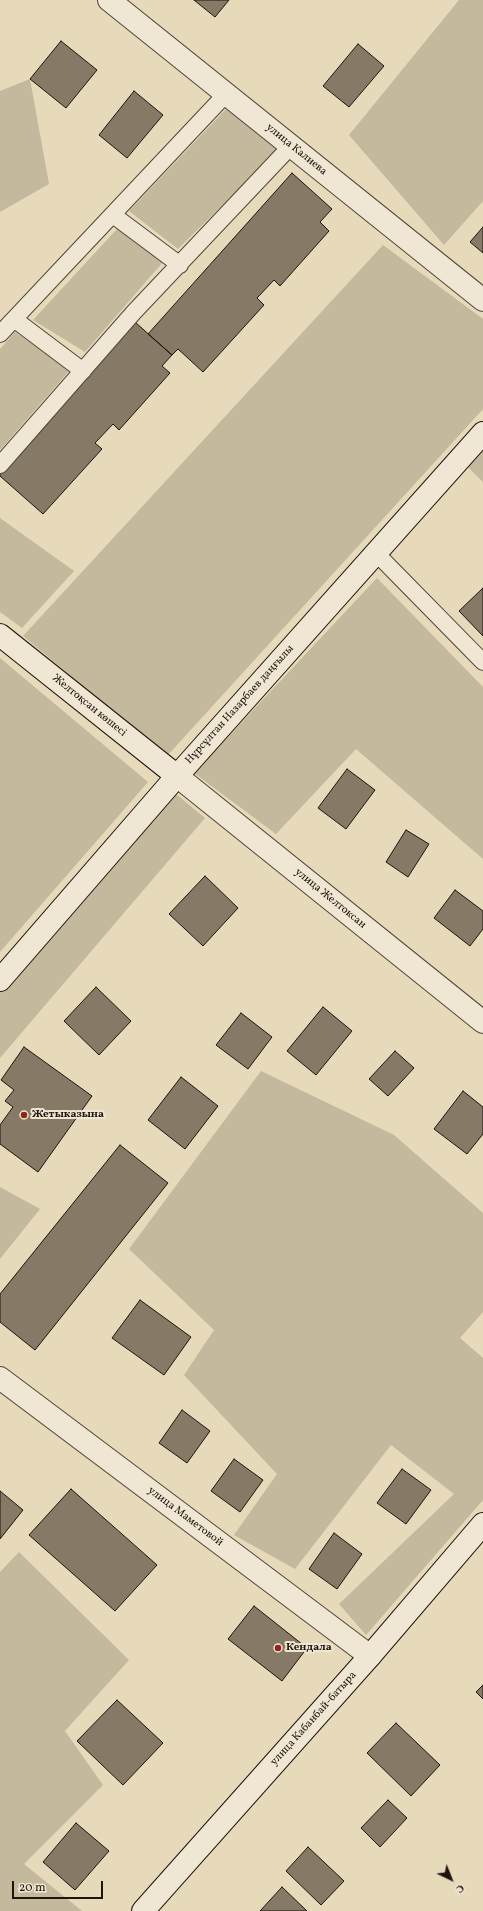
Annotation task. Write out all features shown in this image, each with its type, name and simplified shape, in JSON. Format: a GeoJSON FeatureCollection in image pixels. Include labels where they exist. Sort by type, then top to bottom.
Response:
{"type":"FeatureCollection","features":[{"type":"Feature","properties":{"kind":"main road","name":"улица Калиева"},"geometry":{"type":"LineString","coordinates":[[109,0],[483,300]]}},
{"type":"Feature","properties":{"kind":"main road","name":"Нұрсұлтан Назарбаев даңғылы"},"geometry":{"type":"LineString","coordinates":[[0,980],[177,776],[483,433]]}},
{"type":"Feature","properties":{"kind":"main road","name":"Желтоқсан көшесі"},"geometry":{"type":"LineString","coordinates":[[0,635],[177,776]]}},
{"type":"Feature","properties":{"kind":"main road","name":"улица Желтоксан"},"geometry":{"type":"LineString","coordinates":[[177,776],[483,1022]]}},
{"type":"Feature","properties":{"kind":"main road","name":"улица Маметовой"},"geometry":{"type":"LineString","coordinates":[[0,1378],[370,1656]]}},
{"type":"Feature","properties":{"kind":"main road","name":"улица Кабанбай-батыра"},"geometry":{"type":"LineString","coordinates":[[143,1911],[370,1656],[483,1524]]}},
{"type":"Feature","properties":{"kind":"lane"},"geometry":{"type":"LineString","coordinates":[[0,334],[226,94]]}},
{"type":"Feature","properties":{"kind":"lane"},"geometry":{"type":"LineString","coordinates":[[0,465],[83,371],[291,146]]}},
{"type":"Feature","properties":{"kind":"lane"},"geometry":{"type":"LineString","coordinates":[[112,215],[180,265]]}},
{"type":"Feature","properties":{"kind":"lane"},"geometry":{"type":"LineString","coordinates":[[14,319],[83,371]]}},
{"type":"Feature","properties":{"kind":"lane"},"geometry":{"type":"LineString","coordinates":[[376,553],[483,662]]}},
{"type":"Feature","properties":{"kind":"shaded area"},"geometry":{"type":"Polygon","coordinates":[[[459,0],[483,0],[483,201],[444,245],[349,135],[459,0]]]}},
{"type":"Feature","properties":{"kind":"shaded area"},"geometry":{"type":"Polygon","coordinates":[[[30,79],[49,184],[0,212],[0,91],[30,79]]]}},
{"type":"Feature","properties":{"kind":"shaded area"},"geometry":{"type":"Polygon","coordinates":[[[227,108],[278,150],[178,249],[129,211],[227,108]]]}},
{"type":"Feature","properties":{"kind":"shaded area"},"geometry":{"type":"Polygon","coordinates":[[[117,229],[163,262],[85,352],[33,320],[117,229]]]}},
{"type":"Feature","properties":{"kind":"shaded area"},"geometry":{"type":"Polygon","coordinates":[[[383,245],[483,319],[483,409],[167,756],[23,636],[383,245]]]}},
{"type":"Feature","properties":{"kind":"shaded area"},"geometry":{"type":"Polygon","coordinates":[[[15,332],[70,370],[0,450],[0,349],[15,332]]]}},
{"type":"Feature","properties":{"kind":"shaded area"},"geometry":{"type":"Polygon","coordinates":[[[483,451],[483,482],[468,467],[483,451]]]}},
{"type":"Feature","properties":{"kind":"shaded area"},"geometry":{"type":"Polygon","coordinates":[[[0,518],[74,571],[22,628],[0,612],[0,518]]]}},
{"type":"Feature","properties":{"kind":"shaded area"},"geometry":{"type":"Polygon","coordinates":[[[377,578],[483,687],[483,859],[356,749],[276,834],[194,773],[377,578]]]}},
{"type":"Feature","properties":{"kind":"shaded area"},"geometry":{"type":"Polygon","coordinates":[[[0,658],[148,782],[0,952],[0,658]]]}},
{"type":"Feature","properties":{"kind":"shaded area"},"geometry":{"type":"Polygon","coordinates":[[[176,794],[205,818],[0,1058],[0,993],[176,794]]]}},
{"type":"Feature","properties":{"kind":"shaded area"},"geometry":{"type":"Polygon","coordinates":[[[261,1071],[394,1135],[483,1213],[483,1312],[460,1338],[483,1358],[483,1500],[366,1635],[339,1604],[454,1494],[391,1445],[295,1569],[234,1535],[277,1474],[184,1375],[214,1330],[129,1249],[261,1071]]]}},
{"type":"Feature","properties":{"kind":"shaded area"},"geometry":{"type":"Polygon","coordinates":[[[0,1187],[40,1209],[0,1259],[0,1187]]]}},
{"type":"Feature","properties":{"kind":"shaded area"},"geometry":{"type":"Polygon","coordinates":[[[19,1552],[129,1660],[65,1731],[103,1785],[24,1864],[82,1911],[0,1911],[0,1572],[19,1552]]]}},
{"type":"Feature","properties":{"kind":"building"},"geometry":{"type":"Polygon","coordinates":[[[194,0],[229,0],[215,17],[194,0]]]}},
{"type":"Feature","properties":{"kind":"building"},"geometry":{"type":"Polygon","coordinates":[[[61,41],[97,70],[66,108],[30,79],[61,41]]]}},
{"type":"Feature","properties":{"kind":"building"},"geometry":{"type":"Polygon","coordinates":[[[358,44],[384,66],[349,107],[323,86],[358,44]]]}},
{"type":"Feature","properties":{"kind":"building"},"geometry":{"type":"Polygon","coordinates":[[[134,91],[163,115],[127,158],[99,135],[134,91]]]}},
{"type":"Feature","properties":{"kind":"building"},"geometry":{"type":"Polygon","coordinates":[[[292,173],[332,209],[320,222],[329,231],[280,286],[274,280],[257,298],[264,305],[203,372],[178,349],[172,355],[148,334],[292,173]]]}},
{"type":"Feature","properties":{"kind":"building"},"geometry":{"type":"Polygon","coordinates":[[[483,227],[483,253],[470,242],[483,227]]]}},
{"type":"Feature","properties":{"kind":"building"},"geometry":{"type":"Polygon","coordinates":[[[135,322],[172,355],[162,366],[170,373],[119,430],[113,424],[95,443],[102,449],[43,514],[0,476],[0,473],[135,322]]]}},
{"type":"Feature","properties":{"kind":"building"},"geometry":{"type":"Polygon","coordinates":[[[483,588],[483,636],[459,611],[483,588]]]}},
{"type":"Feature","properties":{"kind":"building"},"geometry":{"type":"Polygon","coordinates":[[[347,769],[375,790],[346,829],[318,808],[347,769]]]}},
{"type":"Feature","properties":{"kind":"building"},"geometry":{"type":"Polygon","coordinates":[[[406,830],[429,844],[408,877],[386,862],[406,830]]]}},
{"type":"Feature","properties":{"kind":"building"},"geometry":{"type":"Polygon","coordinates":[[[205,876],[238,908],[203,946],[169,914],[205,876]]]}},
{"type":"Feature","properties":{"kind":"building"},"geometry":{"type":"Polygon","coordinates":[[[455,890],[483,911],[483,929],[470,946],[434,918],[455,890]]]}},
{"type":"Feature","properties":{"kind":"building"},"geometry":{"type":"Polygon","coordinates":[[[96,987],[131,1021],[99,1055],[64,1021],[96,987]]]}},
{"type":"Feature","properties":{"kind":"building"},"geometry":{"type":"Polygon","coordinates":[[[323,1007],[352,1031],[316,1075],[287,1051],[323,1007]]]}},
{"type":"Feature","properties":{"kind":"building"},"geometry":{"type":"Polygon","coordinates":[[[241,1013],[272,1037],[248,1069],[216,1045],[241,1013]]]}},
{"type":"Feature","properties":{"kind":"building"},"geometry":{"type":"Polygon","coordinates":[[[24,1047],[92,1096],[38,1172],[0,1144],[0,1125],[13,1107],[5,1101],[14,1090],[1,1080],[24,1047]]]}},
{"type":"Feature","properties":{"kind":"building"},"geometry":{"type":"Polygon","coordinates":[[[395,1051],[414,1068],[388,1096],[369,1079],[395,1051]]]}},
{"type":"Feature","properties":{"kind":"building"},"geometry":{"type":"Polygon","coordinates":[[[181,1077],[218,1106],[185,1149],[148,1120],[181,1077]]]}},
{"type":"Feature","properties":{"kind":"building"},"geometry":{"type":"Polygon","coordinates":[[[463,1091],[483,1107],[483,1134],[467,1154],[434,1129],[463,1091]]]}},
{"type":"Feature","properties":{"kind":"building"},"geometry":{"type":"Polygon","coordinates":[[[120,1145],[168,1183],[35,1350],[0,1322],[0,1294],[120,1145]]]}},
{"type":"Feature","properties":{"kind":"building"},"geometry":{"type":"Polygon","coordinates":[[[140,1300],[191,1337],[164,1375],[112,1338],[140,1300]]]}},
{"type":"Feature","properties":{"kind":"building"},"geometry":{"type":"Polygon","coordinates":[[[182,1410],[210,1431],[187,1463],[159,1443],[182,1410]]]}},
{"type":"Feature","properties":{"kind":"building"},"geometry":{"type":"Polygon","coordinates":[[[234,1459],[263,1480],[240,1512],[211,1491],[234,1459]]]}},
{"type":"Feature","properties":{"kind":"building"},"geometry":{"type":"Polygon","coordinates":[[[402,1469],[431,1490],[406,1524],[377,1503],[402,1469]]]}},
{"type":"Feature","properties":{"kind":"building"},"geometry":{"type":"Polygon","coordinates":[[[71,1489],[157,1565],[115,1611],[29,1535],[71,1489]]]}},
{"type":"Feature","properties":{"kind":"building"},"geometry":{"type":"Polygon","coordinates":[[[0,1491],[23,1510],[0,1539],[0,1491]]]}},
{"type":"Feature","properties":{"kind":"building"},"geometry":{"type":"Polygon","coordinates":[[[334,1533],[362,1554],[337,1589],[309,1569],[334,1533]]]}},
{"type":"Feature","properties":{"kind":"building"},"geometry":{"type":"Polygon","coordinates":[[[254,1606],[307,1648],[282,1681],[228,1639],[254,1606]]]}},
{"type":"Feature","properties":{"kind":"building"},"geometry":{"type":"Polygon","coordinates":[[[483,1685],[483,1699],[476,1692],[483,1685]]]}},
{"type":"Feature","properties":{"kind":"building"},"geometry":{"type":"Polygon","coordinates":[[[117,1700],[163,1743],[123,1785],[77,1741],[117,1700]]]}},
{"type":"Feature","properties":{"kind":"building"},"geometry":{"type":"Polygon","coordinates":[[[396,1723],[440,1765],[411,1796],[367,1753],[396,1723]]]}},
{"type":"Feature","properties":{"kind":"building"},"geometry":{"type":"Polygon","coordinates":[[[388,1800],[407,1818],[380,1847],[361,1828],[388,1800]]]}},
{"type":"Feature","properties":{"kind":"building"},"geometry":{"type":"Polygon","coordinates":[[[76,1823],[109,1851],[75,1890],[43,1862],[76,1823]]]}},
{"type":"Feature","properties":{"kind":"building"},"geometry":{"type":"Polygon","coordinates":[[[308,1847],[344,1881],[321,1905],[286,1871],[308,1847]]]}},
{"type":"Feature","properties":{"kind":"building"},"geometry":{"type":"Polygon","coordinates":[[[282,1887],[307,1911],[260,1911],[282,1887]]]}},
{"type":"Feature","properties":{"kind":"place","name":"Жетыказына"},"geometry":{"type":"Point","coordinates":[24,1115]}},
{"type":"Feature","properties":{"kind":"place","name":"Кендала"},"geometry":{"type":"Point","coordinates":[278,1648]}}]}
